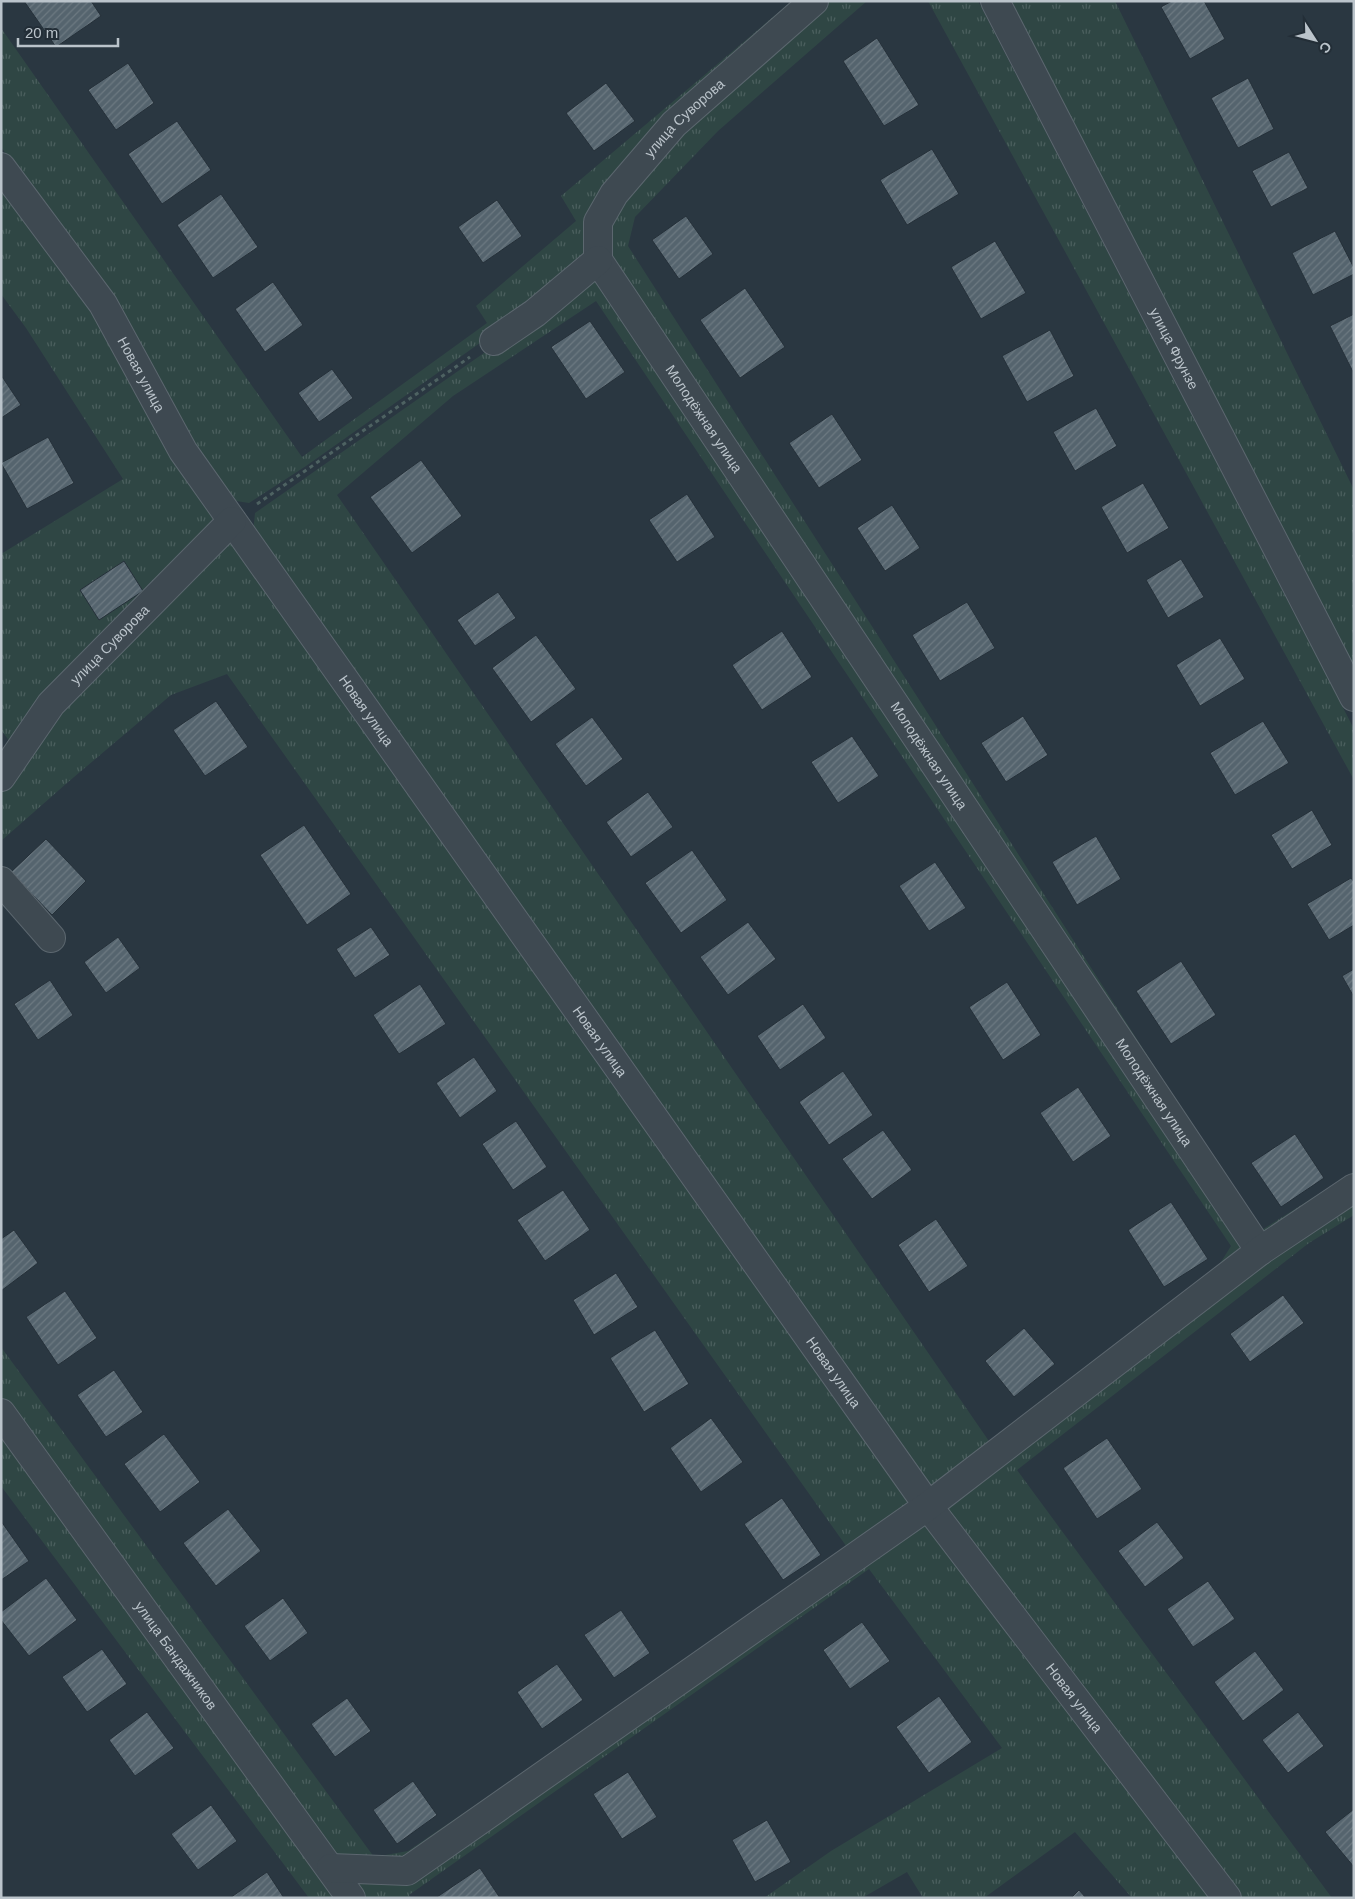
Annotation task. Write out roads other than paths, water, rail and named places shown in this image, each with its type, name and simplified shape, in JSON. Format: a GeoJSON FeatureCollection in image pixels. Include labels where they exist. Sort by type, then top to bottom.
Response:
{"type":"FeatureCollection","features":[{"type":"Feature","properties":{"kind":"street","name":"улица Суворова"},"geometry":{"type":"LineString","coordinates":[[598,260],[598,222],[614,194],[674,124],[814,1]]}},
{"type":"Feature","properties":{"kind":"street","name":"улица Фрунзе"},"geometry":{"type":"LineString","coordinates":[[995,1],[1354,697]]}},
{"type":"Feature","properties":{"kind":"street","name":"Новая улица"},"geometry":{"type":"LineString","coordinates":[[1,167],[103,304],[183,452],[928,1506],[1227,1898]]}},
{"type":"Feature","properties":{"kind":"street"},"geometry":{"type":"LineString","coordinates":[[494,340],[535,312],[598,260]]}},
{"type":"Feature","properties":{"kind":"street","name":"Молодёжная улица"},"geometry":{"type":"LineString","coordinates":[[598,260],[1260,1251]]}},
{"type":"Feature","properties":{"kind":"street","name":"улица Суворова"},"geometry":{"type":"LineString","coordinates":[[1,777],[51,704],[232,521]]}},
{"type":"Feature","properties":{"kind":"street"},"geometry":{"type":"LineString","coordinates":[[1,881],[51,938]]}},
{"type":"Feature","properties":{"kind":"street"},"geometry":{"type":"LineString","coordinates":[[331,1868],[407,1871],[928,1506],[1260,1251],[1354,1188]]}},
{"type":"Feature","properties":{"kind":"street","name":"улица Бандажников"},"geometry":{"type":"LineString","coordinates":[[1,1413],[351,1898]]}}]}
